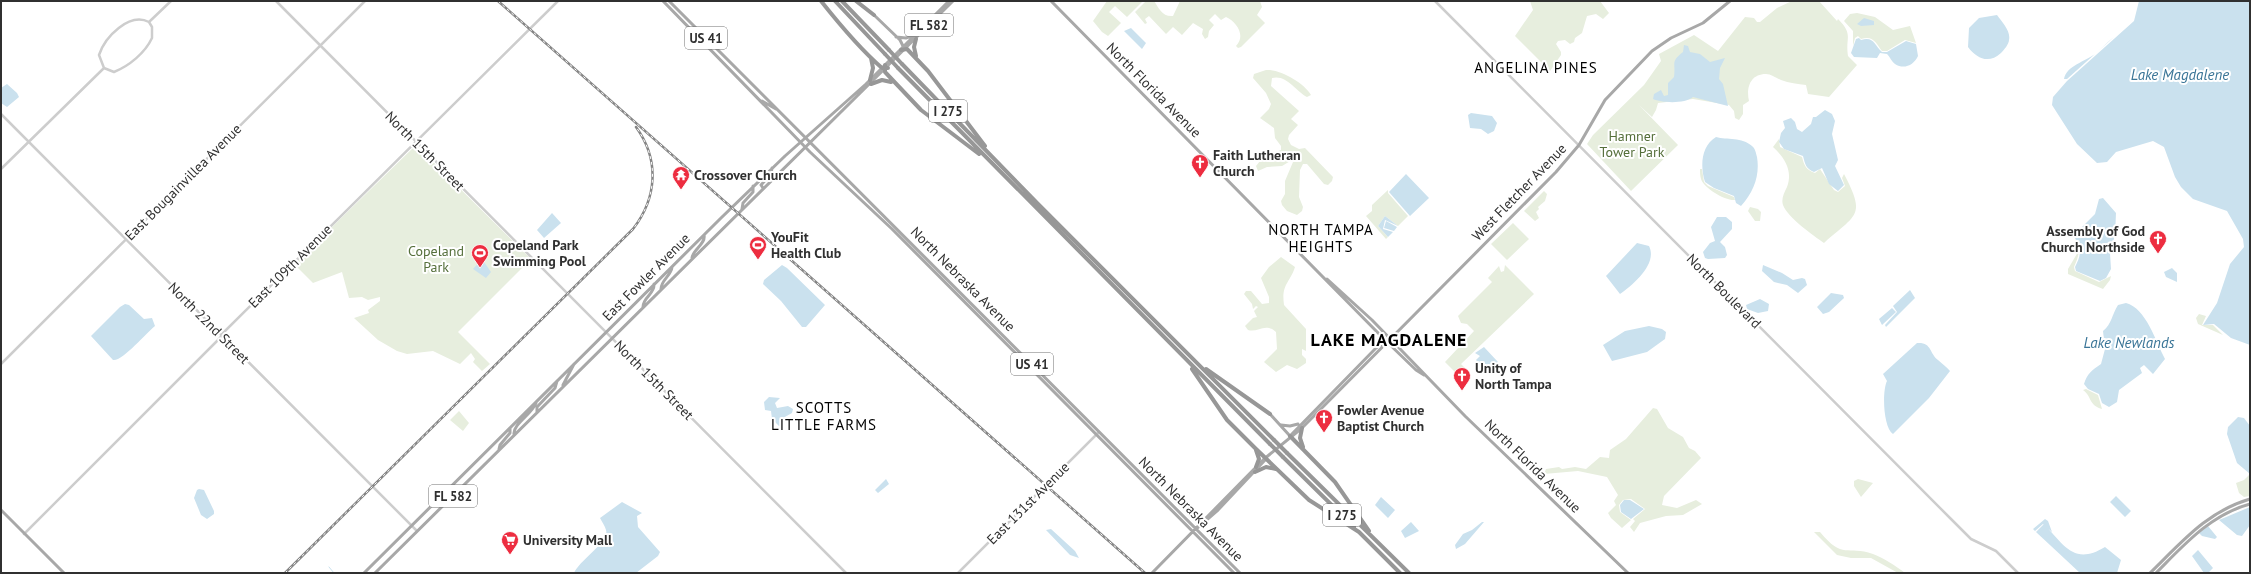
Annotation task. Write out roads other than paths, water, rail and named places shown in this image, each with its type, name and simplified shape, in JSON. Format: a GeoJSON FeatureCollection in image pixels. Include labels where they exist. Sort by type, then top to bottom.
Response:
{"type":"FeatureCollection","features":[{"type":"Feature","properties":{"kind":"highway"},"geometry":{"type":"LineString","coordinates":[[821,1],[847,33],[871,58],[884,68],[893,82],[924,113],[988,160]]}},
{"type":"Feature","properties":{"kind":"highway","name":"I 275"},"geometry":{"type":"LineString","coordinates":[[835,1],[988,160],[1400,573]]}},
{"type":"Feature","properties":{"kind":"highway","name":"I 275"},"geometry":{"type":"LineString","coordinates":[[842,1],[993,158],[1287,453],[1409,573]]}},
{"type":"Feature","properties":{"kind":"highway"},"geometry":{"type":"LineString","coordinates":[[856,1],[874,15]]}},
{"type":"Feature","properties":{"kind":"highway"},"geometry":{"type":"LineString","coordinates":[[916,37],[914,51],[917,58],[993,158]]}},
{"type":"Feature","properties":{"kind":"highway"},"geometry":{"type":"LineString","coordinates":[[903,50],[917,58]]}},
{"type":"Feature","properties":{"kind":"highway"},"geometry":{"type":"LineString","coordinates":[[871,58],[873,68],[870,82],[882,80],[893,82]]}},
{"type":"Feature","properties":{"kind":"highway"},"geometry":{"type":"LineString","coordinates":[[1186,360],[1227,420],[1276,469],[1310,500],[1359,532]]}},
{"type":"Feature","properties":{"kind":"highway"},"geometry":{"type":"LineString","coordinates":[[1199,364],[1270,414]]}},
{"type":"Feature","properties":{"kind":"highway"},"geometry":{"type":"LineString","coordinates":[[1301,426],[1300,438],[1304,449]]}},
{"type":"Feature","properties":{"kind":"highway"},"geometry":{"type":"LineString","coordinates":[[1290,436],[1338,486],[1374,539]]}},
{"type":"Feature","properties":{"kind":"highway"},"geometry":{"type":"LineString","coordinates":[[1255,448],[1259,459],[1256,470],[1266,468],[1276,469]]}},
{"type":"Feature","properties":{"kind":"main road","name":"North Nebraska Avenue"},"geometry":{"type":"LineString","coordinates":[[663,1],[811,153],[892,229],[1240,573]]}},
{"type":"Feature","properties":{"kind":"main road","name":"North Nebraska Avenue"},"geometry":{"type":"LineString","coordinates":[[669,1],[816,150],[864,194],[1234,573]]}},
{"type":"Feature","properties":{"kind":"main road","name":"East Fowler Avenue"},"geometry":{"type":"LineString","coordinates":[[916,37],[949,1]]}},
{"type":"Feature","properties":{"kind":"main road","name":"East Fowler Avenue"},"geometry":{"type":"LineString","coordinates":[[375,573],[642,307],[953,1]]}},
{"type":"Feature","properties":{"kind":"main road","name":"North Florida Avenue"},"geometry":{"type":"LineString","coordinates":[[1051,1],[1327,279],[1386,341],[1416,370],[1424,375],[1628,573]]}},
{"type":"Feature","properties":{"kind":"main road","name":"West Fletcher Avenue"},"geometry":{"type":"LineString","coordinates":[[1152,573],[1196,529],[1201,527],[1266,459],[1390,338],[1556,172],[1579,144],[1605,100],[1652,51],[1671,38],[1703,23],[1730,1]]}},
{"type":"Feature","properties":{"kind":"main road"},"geometry":{"type":"LineString","coordinates":[[874,15],[896,36],[903,50]]}},
{"type":"Feature","properties":{"kind":"main road"},"geometry":{"type":"LineString","coordinates":[[896,36],[906,38],[916,37]]}},
{"type":"Feature","properties":{"kind":"main road"},"geometry":{"type":"LineString","coordinates":[[711,49],[714,46]]}},
{"type":"Feature","properties":{"kind":"main road","name":"East Fowler Avenue"},"geometry":{"type":"LineString","coordinates":[[364,573],[772,168],[870,82]]}},
{"type":"Feature","properties":{"kind":"main road"},"geometry":{"type":"LineString","coordinates":[[759,99],[776,109]]}},
{"type":"Feature","properties":{"kind":"main road"},"geometry":{"type":"LineString","coordinates":[[816,137],[816,150]]}},
{"type":"Feature","properties":{"kind":"main road"},"geometry":{"type":"LineString","coordinates":[[799,153],[811,153]]}},
{"type":"Feature","properties":{"kind":"main road"},"geometry":{"type":"LineString","coordinates":[[763,188],[761,185],[771,174],[772,168]]}},
{"type":"Feature","properties":{"kind":"main road"},"geometry":{"type":"LineString","coordinates":[[742,209],[742,203],[753,192],[754,186]]}},
{"type":"Feature","properties":{"kind":"main road"},"geometry":{"type":"LineString","coordinates":[[692,258],[693,253],[704,240],[704,235]]}},
{"type":"Feature","properties":{"kind":"main road"},"geometry":{"type":"LineString","coordinates":[[661,289],[662,283],[672,272],[672,267]]}},
{"type":"Feature","properties":{"kind":"main road","name":"North Florida Avenue"},"geometry":{"type":"LineString","coordinates":[[1327,279],[1332,282],[1390,338],[1419,367],[1424,375]]}},
{"type":"Feature","properties":{"kind":"main road"},"geometry":{"type":"LineString","coordinates":[[642,307],[644,301],[654,290],[654,284]]}},
{"type":"Feature","properties":{"kind":"main road"},"geometry":{"type":"LineString","coordinates":[[563,386],[564,381],[571,372],[574,364]]}},
{"type":"Feature","properties":{"kind":"main road"},"geometry":{"type":"LineString","coordinates":[[537,412],[537,407],[556,387],[557,381]]}},
{"type":"Feature","properties":{"kind":"main road"},"geometry":{"type":"LineString","coordinates":[[514,434],[515,429],[531,413],[536,402]]}},
{"type":"Feature","properties":{"kind":"main road"},"geometry":{"type":"LineString","coordinates":[[1270,414],[1281,424],[1290,436]]}},
{"type":"Feature","properties":{"kind":"main road"},"geometry":{"type":"LineString","coordinates":[[1281,424],[1301,426]]}},
{"type":"Feature","properties":{"kind":"main road"},"geometry":{"type":"LineString","coordinates":[[499,449],[500,445],[510,432],[510,428]]}},
{"type":"Feature","properties":{"kind":"main road"},"geometry":{"type":"LineString","coordinates":[[2150,573],[2205,520],[2228,507],[2250,499]]}},
{"type":"Feature","properties":{"kind":"main road"},"geometry":{"type":"LineString","coordinates":[[2156,573],[2206,524],[2229,511],[2250,504]]}},
{"type":"Feature","properties":{"kind":"main road"},"geometry":{"type":"LineString","coordinates":[[1,510],[64,573]]}},
{"type":"Feature","properties":{"kind":"street"},"geometry":{"type":"LineString","coordinates":[[148,22],[171,1]]}},
{"type":"Feature","properties":{"kind":"street","name":"North 15th Street"},"geometry":{"type":"LineString","coordinates":[[276,1],[846,573]]}},
{"type":"Feature","properties":{"kind":"street","name":"East Bougainvillea Avenue"},"geometry":{"type":"LineString","coordinates":[[1,364],[365,1]]}},
{"type":"Feature","properties":{"kind":"street","name":"East 109th Avenue"},"geometry":{"type":"LineString","coordinates":[[24,534],[558,1]]}},
{"type":"Feature","properties":{"kind":"street","name":"North Boulevard"},"geometry":{"type":"LineString","coordinates":[[1435,1],[1971,539],[1996,551],[2018,573]]}},
{"type":"Feature","properties":{"kind":"street"},"geometry":{"type":"LineString","coordinates":[[138,18],[148,22],[152,27],[152,38],[138,56],[125,68],[114,72],[104,68],[99,55],[101,47],[127,22],[138,18]]}},
{"type":"Feature","properties":{"kind":"street"},"geometry":{"type":"LineString","coordinates":[[1,169],[104,68]]}},
{"type":"Feature","properties":{"kind":"street","name":"North 22nd Street"},"geometry":{"type":"LineString","coordinates":[[1,114],[417,531]]}},
{"type":"Feature","properties":{"kind":"street","name":"East 131st Avenue"},"geometry":{"type":"LineString","coordinates":[[958,573],[1098,434]]}},
{"type":"Feature","properties":{"kind":"water","name":"Lake Magdalene"},"geometry":{"type":"Polygon","coordinates":[[[2139,1],[2250,1],[2250,345],[2231,338],[2214,324],[2203,325],[2217,303],[2230,264],[2244,247],[2243,239],[2227,211],[2193,199],[2181,187],[2175,177],[2164,147],[2153,141],[2116,152],[2107,162],[2097,163],[2077,144],[2052,105],[2053,97],[2067,81],[2134,21],[2139,1]]]}},
{"type":"Feature","properties":{"kind":"water"},"geometry":{"type":"Polygon","coordinates":[[[1997,15],[2009,33],[2009,42],[2004,50],[1997,56],[1983,59],[1975,55],[1968,47],[1969,28],[1979,18],[1997,15]]]}},
{"type":"Feature","properties":{"kind":"water"},"geometry":{"type":"Polygon","coordinates":[[[1864,18],[1874,21],[1874,25],[1861,26],[1857,24],[1864,18]]]}},
{"type":"Feature","properties":{"kind":"water"},"geometry":{"type":"Polygon","coordinates":[[[1131,28],[1146,43],[1142,49],[1124,31],[1131,28]]]}},
{"type":"Feature","properties":{"kind":"water"},"geometry":{"type":"Polygon","coordinates":[[[1859,38],[1861,40],[1871,40],[1882,52],[1887,52],[1906,41],[1916,44],[1918,56],[1914,62],[1908,66],[1902,67],[1894,63],[1887,54],[1880,53],[1877,58],[1854,57],[1851,53],[1856,39],[1859,38]]]}},
{"type":"Feature","properties":{"kind":"water"},"geometry":{"type":"Polygon","coordinates":[[[1684,45],[1688,46],[1690,52],[1700,54],[1710,62],[1725,58],[1720,68],[1719,79],[1723,84],[1728,106],[1693,97],[1679,102],[1653,99],[1654,94],[1661,90],[1664,96],[1668,95],[1668,83],[1674,77],[1674,63],[1676,58],[1683,52],[1684,45]]]}},
{"type":"Feature","properties":{"kind":"water"},"geometry":{"type":"Polygon","coordinates":[[[2095,54],[2067,79],[2064,79],[2072,67],[2095,54]]]}},
{"type":"Feature","properties":{"kind":"water"},"geometry":{"type":"Polygon","coordinates":[[[7,84],[17,93],[19,97],[7,107],[1,103],[1,88],[7,84]]]}},
{"type":"Feature","properties":{"kind":"water"},"geometry":{"type":"Polygon","coordinates":[[[1825,110],[1832,114],[1835,121],[1832,134],[1838,160],[1835,166],[1844,185],[1838,191],[1829,184],[1822,168],[1814,172],[1811,171],[1806,166],[1803,156],[1784,149],[1779,142],[1781,133],[1785,128],[1783,121],[1791,118],[1795,122],[1797,129],[1802,132],[1811,124],[1813,117],[1816,117],[1825,110]]]}},
{"type":"Feature","properties":{"kind":"water"},"geometry":{"type":"Polygon","coordinates":[[[1471,113],[1492,116],[1497,123],[1494,131],[1488,134],[1481,129],[1470,128],[1468,115],[1471,113]]]}},
{"type":"Feature","properties":{"kind":"water"},"geometry":{"type":"Polygon","coordinates":[[[1716,137],[1744,141],[1754,148],[1758,164],[1757,177],[1753,189],[1746,201],[1741,206],[1736,203],[1734,196],[1714,188],[1705,182],[1702,169],[1703,157],[1707,146],[1716,137]]]}},
{"type":"Feature","properties":{"kind":"water"},"geometry":{"type":"Polygon","coordinates":[[[1406,174],[1429,198],[1410,216],[1389,192],[1406,174]]]}},
{"type":"Feature","properties":{"kind":"water"},"geometry":{"type":"Polygon","coordinates":[[[2103,198],[2116,213],[2115,235],[2110,253],[2111,269],[2106,278],[2100,281],[2076,271],[2075,267],[2079,259],[2080,249],[2075,238],[2082,227],[2095,214],[2099,199],[2103,198]]]}},
{"type":"Feature","properties":{"kind":"water"},"geometry":{"type":"Polygon","coordinates":[[[552,213],[561,223],[544,238],[537,230],[552,213]]]}},
{"type":"Feature","properties":{"kind":"water"},"geometry":{"type":"Polygon","coordinates":[[[1385,216],[1398,226],[1385,220],[1383,229],[1393,232],[1388,237],[1378,226],[1385,216]]]}},
{"type":"Feature","properties":{"kind":"water"},"geometry":{"type":"Polygon","coordinates":[[[1717,217],[1726,217],[1732,222],[1732,229],[1720,242],[1725,247],[1727,255],[1725,258],[1708,259],[1705,258],[1703,252],[1710,243],[1715,241],[1711,227],[1717,217]]]}},
{"type":"Feature","properties":{"kind":"water"},"geometry":{"type":"Polygon","coordinates":[[[1386,221],[1397,227],[1394,231],[1384,228],[1386,221]]]}},
{"type":"Feature","properties":{"kind":"water"},"geometry":{"type":"Polygon","coordinates":[[[1637,243],[1649,246],[1651,253],[1650,260],[1647,267],[1637,280],[1620,294],[1606,276],[1637,243]]]}},
{"type":"Feature","properties":{"kind":"water","name":"Copeland Park Swimming Pool"},"geometry":{"type":"Polygon","coordinates":[[[482,259],[491,272],[486,278],[473,269],[482,259]]]}},
{"type":"Feature","properties":{"kind":"water"},"geometry":{"type":"Polygon","coordinates":[[[782,265],[787,268],[825,305],[806,327],[802,327],[781,301],[763,284],[764,280],[782,265]]]}},
{"type":"Feature","properties":{"kind":"water"},"geometry":{"type":"Polygon","coordinates":[[[1763,265],[1782,273],[1793,280],[1802,278],[1805,279],[1807,285],[1798,293],[1787,285],[1774,282],[1762,271],[1763,265]]]}},
{"type":"Feature","properties":{"kind":"water"},"geometry":{"type":"Polygon","coordinates":[[[2172,268],[2177,273],[2177,282],[2166,277],[2164,272],[2172,268]]]}},
{"type":"Feature","properties":{"kind":"water"},"geometry":{"type":"Polygon","coordinates":[[[1910,290],[1915,298],[1886,327],[1885,325],[1897,312],[1893,306],[1910,290]]]}},
{"type":"Feature","properties":{"kind":"water"},"geometry":{"type":"Polygon","coordinates":[[[1831,293],[1843,295],[1844,298],[1829,312],[1823,314],[1817,307],[1831,293]]]}},
{"type":"Feature","properties":{"kind":"water"},"geometry":{"type":"Polygon","coordinates":[[[1760,299],[1769,304],[1768,311],[1758,313],[1747,309],[1746,305],[1760,299]]]}},
{"type":"Feature","properties":{"kind":"water","name":"Lake Newlands"},"geometry":{"type":"Polygon","coordinates":[[[2126,303],[2133,306],[2145,318],[2165,359],[2153,374],[2144,365],[2140,368],[2142,373],[2119,390],[2117,402],[2109,407],[2102,403],[2099,394],[2088,389],[2084,384],[2090,372],[2101,364],[2105,349],[2103,331],[2110,322],[2118,305],[2126,303]]]}},
{"type":"Feature","properties":{"kind":"water"},"geometry":{"type":"Polygon","coordinates":[[[125,304],[129,305],[144,319],[152,318],[155,326],[122,357],[113,360],[91,336],[120,307],[125,304]]]}},
{"type":"Feature","properties":{"kind":"water"},"geometry":{"type":"Polygon","coordinates":[[[1892,308],[1896,312],[1882,325],[1879,319],[1892,308]]]}},
{"type":"Feature","properties":{"kind":"water"},"geometry":{"type":"Polygon","coordinates":[[[1649,326],[1662,329],[1666,332],[1665,339],[1647,352],[1612,361],[1603,345],[1625,331],[1649,326]]]}},
{"type":"Feature","properties":{"kind":"water"},"geometry":{"type":"Polygon","coordinates":[[[1917,343],[1922,343],[1928,346],[1935,357],[1950,371],[1929,398],[1893,434],[1885,417],[1884,393],[1887,381],[1883,374],[1917,343]]]}},
{"type":"Feature","properties":{"kind":"water"},"geometry":{"type":"Polygon","coordinates":[[[1484,347],[1498,362],[1488,372],[1476,360],[1480,356],[1475,353],[1484,347]]]}},
{"type":"Feature","properties":{"kind":"water"},"geometry":{"type":"Polygon","coordinates":[[[769,397],[780,398],[775,403],[777,408],[788,406],[793,409],[792,413],[783,418],[782,426],[779,426],[772,419],[771,411],[765,410],[764,402],[769,397]]]}},
{"type":"Feature","properties":{"kind":"water"},"geometry":{"type":"Polygon","coordinates":[[[2238,417],[2244,418],[2250,426],[2250,474],[2237,463],[2227,434],[2228,427],[2238,417]]]}},
{"type":"Feature","properties":{"kind":"water"},"geometry":{"type":"Polygon","coordinates":[[[886,479],[889,484],[878,493],[875,490],[886,479]]]}},
{"type":"Feature","properties":{"kind":"water"},"geometry":{"type":"Polygon","coordinates":[[[197,490],[204,490],[214,511],[214,514],[207,519],[201,515],[194,498],[197,490]]]}},
{"type":"Feature","properties":{"kind":"water"},"geometry":{"type":"Polygon","coordinates":[[[2116,496],[2131,511],[2125,517],[2110,502],[2116,496]]]}},
{"type":"Feature","properties":{"kind":"water"},"geometry":{"type":"Polygon","coordinates":[[[1381,497],[1395,510],[1388,518],[1375,505],[1381,497]]]}},
{"type":"Feature","properties":{"kind":"water"},"geometry":{"type":"Polygon","coordinates":[[[1624,500],[1630,500],[1644,509],[1631,519],[1621,512],[1620,505],[1624,500]]]}},
{"type":"Feature","properties":{"kind":"water"},"geometry":{"type":"Polygon","coordinates":[[[622,502],[642,513],[637,516],[638,527],[660,552],[658,556],[636,573],[574,573],[606,535],[606,528],[600,518],[622,502]]]}},
{"type":"Feature","properties":{"kind":"water"},"geometry":{"type":"Polygon","coordinates":[[[2250,507],[2250,525],[2242,536],[2237,535],[2219,520],[2250,507]]]}},
{"type":"Feature","properties":{"kind":"water"},"geometry":{"type":"Polygon","coordinates":[[[2045,519],[2048,521],[2052,532],[2043,524],[2035,531],[2033,529],[2045,519]]]}},
{"type":"Feature","properties":{"kind":"water"},"geometry":{"type":"Polygon","coordinates":[[[1411,522],[1419,531],[1405,538],[1401,531],[1411,522]]]}},
{"type":"Feature","properties":{"kind":"water"},"geometry":{"type":"Polygon","coordinates":[[[1484,522],[1465,544],[1456,549],[1455,545],[1463,534],[1472,530],[1484,522]]]}},
{"type":"Feature","properties":{"kind":"water"},"geometry":{"type":"Polygon","coordinates":[[[2044,524],[2064,546],[2077,554],[2094,552],[2105,547],[2121,560],[2117,573],[2080,573],[2036,532],[2044,524]]]}},
{"type":"Feature","properties":{"kind":"water"},"geometry":{"type":"Polygon","coordinates":[[[2208,526],[2217,537],[2215,539],[2202,536],[2199,533],[2208,526]]]}},
{"type":"Feature","properties":{"kind":"water"},"geometry":{"type":"Polygon","coordinates":[[[1051,529],[1075,551],[1079,558],[1070,555],[1046,530],[1051,529]]]}},
{"type":"Feature","properties":{"kind":"water"},"geometry":{"type":"Polygon","coordinates":[[[2198,550],[2213,568],[2208,573],[2204,573],[2192,556],[2198,550]]]}},
{"type":"Feature","properties":{"kind":"waterway"},"geometry":{"type":"LineString","coordinates":[[329,567],[334,573]]}},
{"type":"Feature","properties":{"kind":"railway"},"geometry":{"type":"LineString","coordinates":[[498,1],[1145,573]]}},
{"type":"Feature","properties":{"kind":"railway"},"geometry":{"type":"LineString","coordinates":[[285,573],[633,229],[647,205],[651,192],[652,179],[652,166],[649,152],[636,127]]}},
{"type":"Feature","properties":{"kind":"place","name":"Faith Lutheran Church"},"geometry":{"type":"Point","coordinates":[1200,178]}},
{"type":"Feature","properties":{"kind":"place","name":"Crossover Church"},"geometry":{"type":"Point","coordinates":[681,190]}},
{"type":"Feature","properties":{"kind":"place","name":"Assembly of God Church Northside"},"geometry":{"type":"Point","coordinates":[2158,254]}},
{"type":"Feature","properties":{"kind":"place","name":"YouFit Health Club"},"geometry":{"type":"Point","coordinates":[758,260]}},
{"type":"Feature","properties":{"kind":"place","name":"Copeland Park Swimming Pool"},"geometry":{"type":"Point","coordinates":[480,268]}},
{"type":"Feature","properties":{"kind":"place","name":"Unity of North Tampa"},"geometry":{"type":"Point","coordinates":[1462,391]}},
{"type":"Feature","properties":{"kind":"place","name":"Fowler Avenue Baptist Church"},"geometry":{"type":"Point","coordinates":[1324,433]}},
{"type":"Feature","properties":{"kind":"place","name":"University Mall"},"geometry":{"type":"Point","coordinates":[510,555]}},
{"type":"Feature","properties":{"kind":"district","name":"ANGELINA PINES"},"geometry":{"type":"Point","coordinates":[1536,68]}},
{"type":"Feature","properties":{"kind":"district","name":"NORTH TAMPA HEIGHTS"},"geometry":{"type":"Point","coordinates":[1321,238]}},
{"type":"Feature","properties":{"kind":"district","name":"LAKE MAGDALENE"},"geometry":{"type":"Point","coordinates":[1389,340]}},
{"type":"Feature","properties":{"kind":"district","name":"SCOTTS LITTLE FARMS"},"geometry":{"type":"Point","coordinates":[824,416]}},
{"type":"Feature","properties":{"kind":"park label","name":"Hamner Tower Park"},"geometry":{"type":"Point","coordinates":[1632,144]}},
{"type":"Feature","properties":{"kind":"park label","name":"Copeland Park"},"geometry":{"type":"Point","coordinates":[436,260]}}]}
